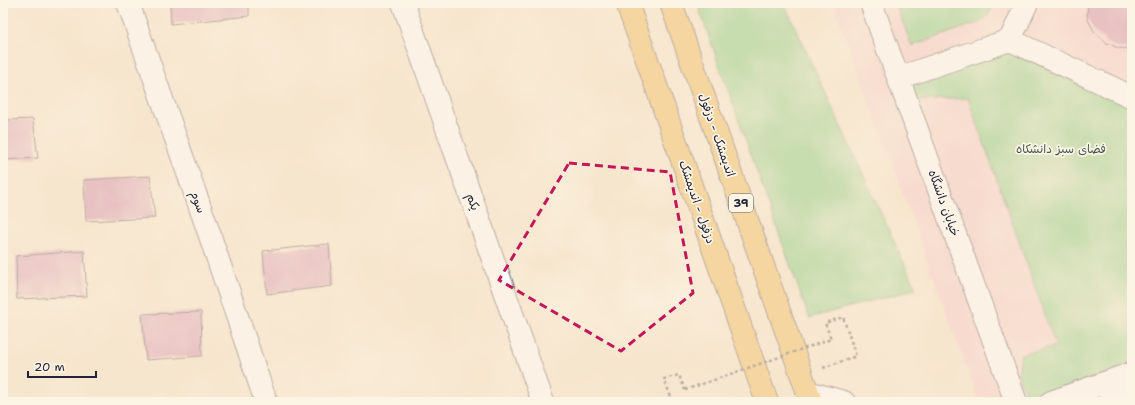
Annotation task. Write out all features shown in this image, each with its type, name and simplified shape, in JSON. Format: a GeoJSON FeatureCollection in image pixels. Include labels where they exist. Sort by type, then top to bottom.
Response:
{"type":"FeatureCollection","features":[{"type":"Feature","properties":{"kind":"main road","name":"دزفول - اندیمشک"},"geometry":{"type":"LineString","coordinates":[[627,3],[767,402]]}},
{"type":"Feature","properties":{"kind":"main road","name":"اندیمشک - دزفول"},"geometry":{"type":"LineString","coordinates":[[671,3],[807,390]]}},
{"type":"Feature","properties":{"kind":"street","name":"سوم"},"geometry":{"type":"LineString","coordinates":[[128,3],[207,227],[266,402]]}},
{"type":"Feature","properties":{"kind":"street","name":"یکم"},"geometry":{"type":"LineString","coordinates":[[403,3],[543,402]]}},
{"type":"Feature","properties":{"kind":"street","name":"خیابان دانشگاه"},"geometry":{"type":"LineString","coordinates":[[871,3],[1016,402]]}},
{"type":"Feature","properties":{"kind":"street"},"geometry":{"type":"LineString","coordinates":[[1010,40],[1027,3]]}},
{"type":"Feature","properties":{"kind":"street"},"geometry":{"type":"LineString","coordinates":[[898,78],[1010,40],[1132,97]]}},
{"type":"Feature","properties":{"kind":"street"},"geometry":{"type":"LineString","coordinates":[[1051,402],[1132,373]]}},
{"type":"Feature","properties":{"kind":"street"},"geometry":{"type":"LineString","coordinates":[[807,390],[844,402]]}},
{"type":"Feature","properties":{"kind":"street"},"geometry":{"type":"LineString","coordinates":[[1109,402],[1132,394]]}},
{"type":"Feature","properties":{"kind":"path"},"geometry":{"type":"LineString","coordinates":[[673,402],[664,380],[679,375],[685,390],[831,339],[825,323],[842,317],[856,356],[807,390]]}},
{"type":"Feature","properties":{"kind":"highlighted area"},"geometry":{"type":"Polygon","coordinates":[[[569,163],[670,172],[693,293],[621,351],[499,280],[569,163]]]}},
{"type":"Feature","properties":{"kind":"shaded area"},"geometry":{"type":"Polygon","coordinates":[[[833,3],[1132,3],[1132,402],[979,402],[833,3]]]}},
{"type":"Feature","properties":{"kind":"green space"},"geometry":{"type":"Polygon","coordinates":[[[697,3],[784,3],[916,289],[809,318],[697,3]]]}},
{"type":"Feature","properties":{"kind":"green space"},"geometry":{"type":"Polygon","coordinates":[[[917,3],[996,3],[987,16],[980,22],[912,46],[897,8],[917,3]]]}},
{"type":"Feature","properties":{"kind":"green space","name":"فضای سبز دانشکاه"},"geometry":{"type":"Polygon","coordinates":[[[1014,49],[1132,103],[1132,364],[1028,401],[1018,375],[1021,354],[1056,346],[968,98],[915,101],[908,82],[1014,49]]]}},
{"type":"Feature","properties":{"kind":"building"},"geometry":{"type":"Polygon","coordinates":[[[170,3],[249,3],[249,16],[171,24],[170,3]]]}},
{"type":"Feature","properties":{"kind":"building"},"geometry":{"type":"Polygon","coordinates":[[[1088,3],[1132,3],[1132,49],[1118,48],[1107,43],[1094,31],[1087,18],[1088,3]]]}},
{"type":"Feature","properties":{"kind":"building"},"geometry":{"type":"Polygon","coordinates":[[[33,119],[38,158],[3,160],[3,120],[33,119]]]}},
{"type":"Feature","properties":{"kind":"building"},"geometry":{"type":"Polygon","coordinates":[[[150,176],[155,218],[86,221],[84,180],[150,176]]]}},
{"type":"Feature","properties":{"kind":"building"},"geometry":{"type":"Polygon","coordinates":[[[329,244],[332,286],[267,294],[263,251],[329,244]]]}},
{"type":"Feature","properties":{"kind":"building"},"geometry":{"type":"Polygon","coordinates":[[[84,251],[87,296],[17,299],[16,256],[84,251]]]}},
{"type":"Feature","properties":{"kind":"building"},"geometry":{"type":"Polygon","coordinates":[[[201,312],[202,356],[146,360],[142,314],[201,312]]]}}]}
